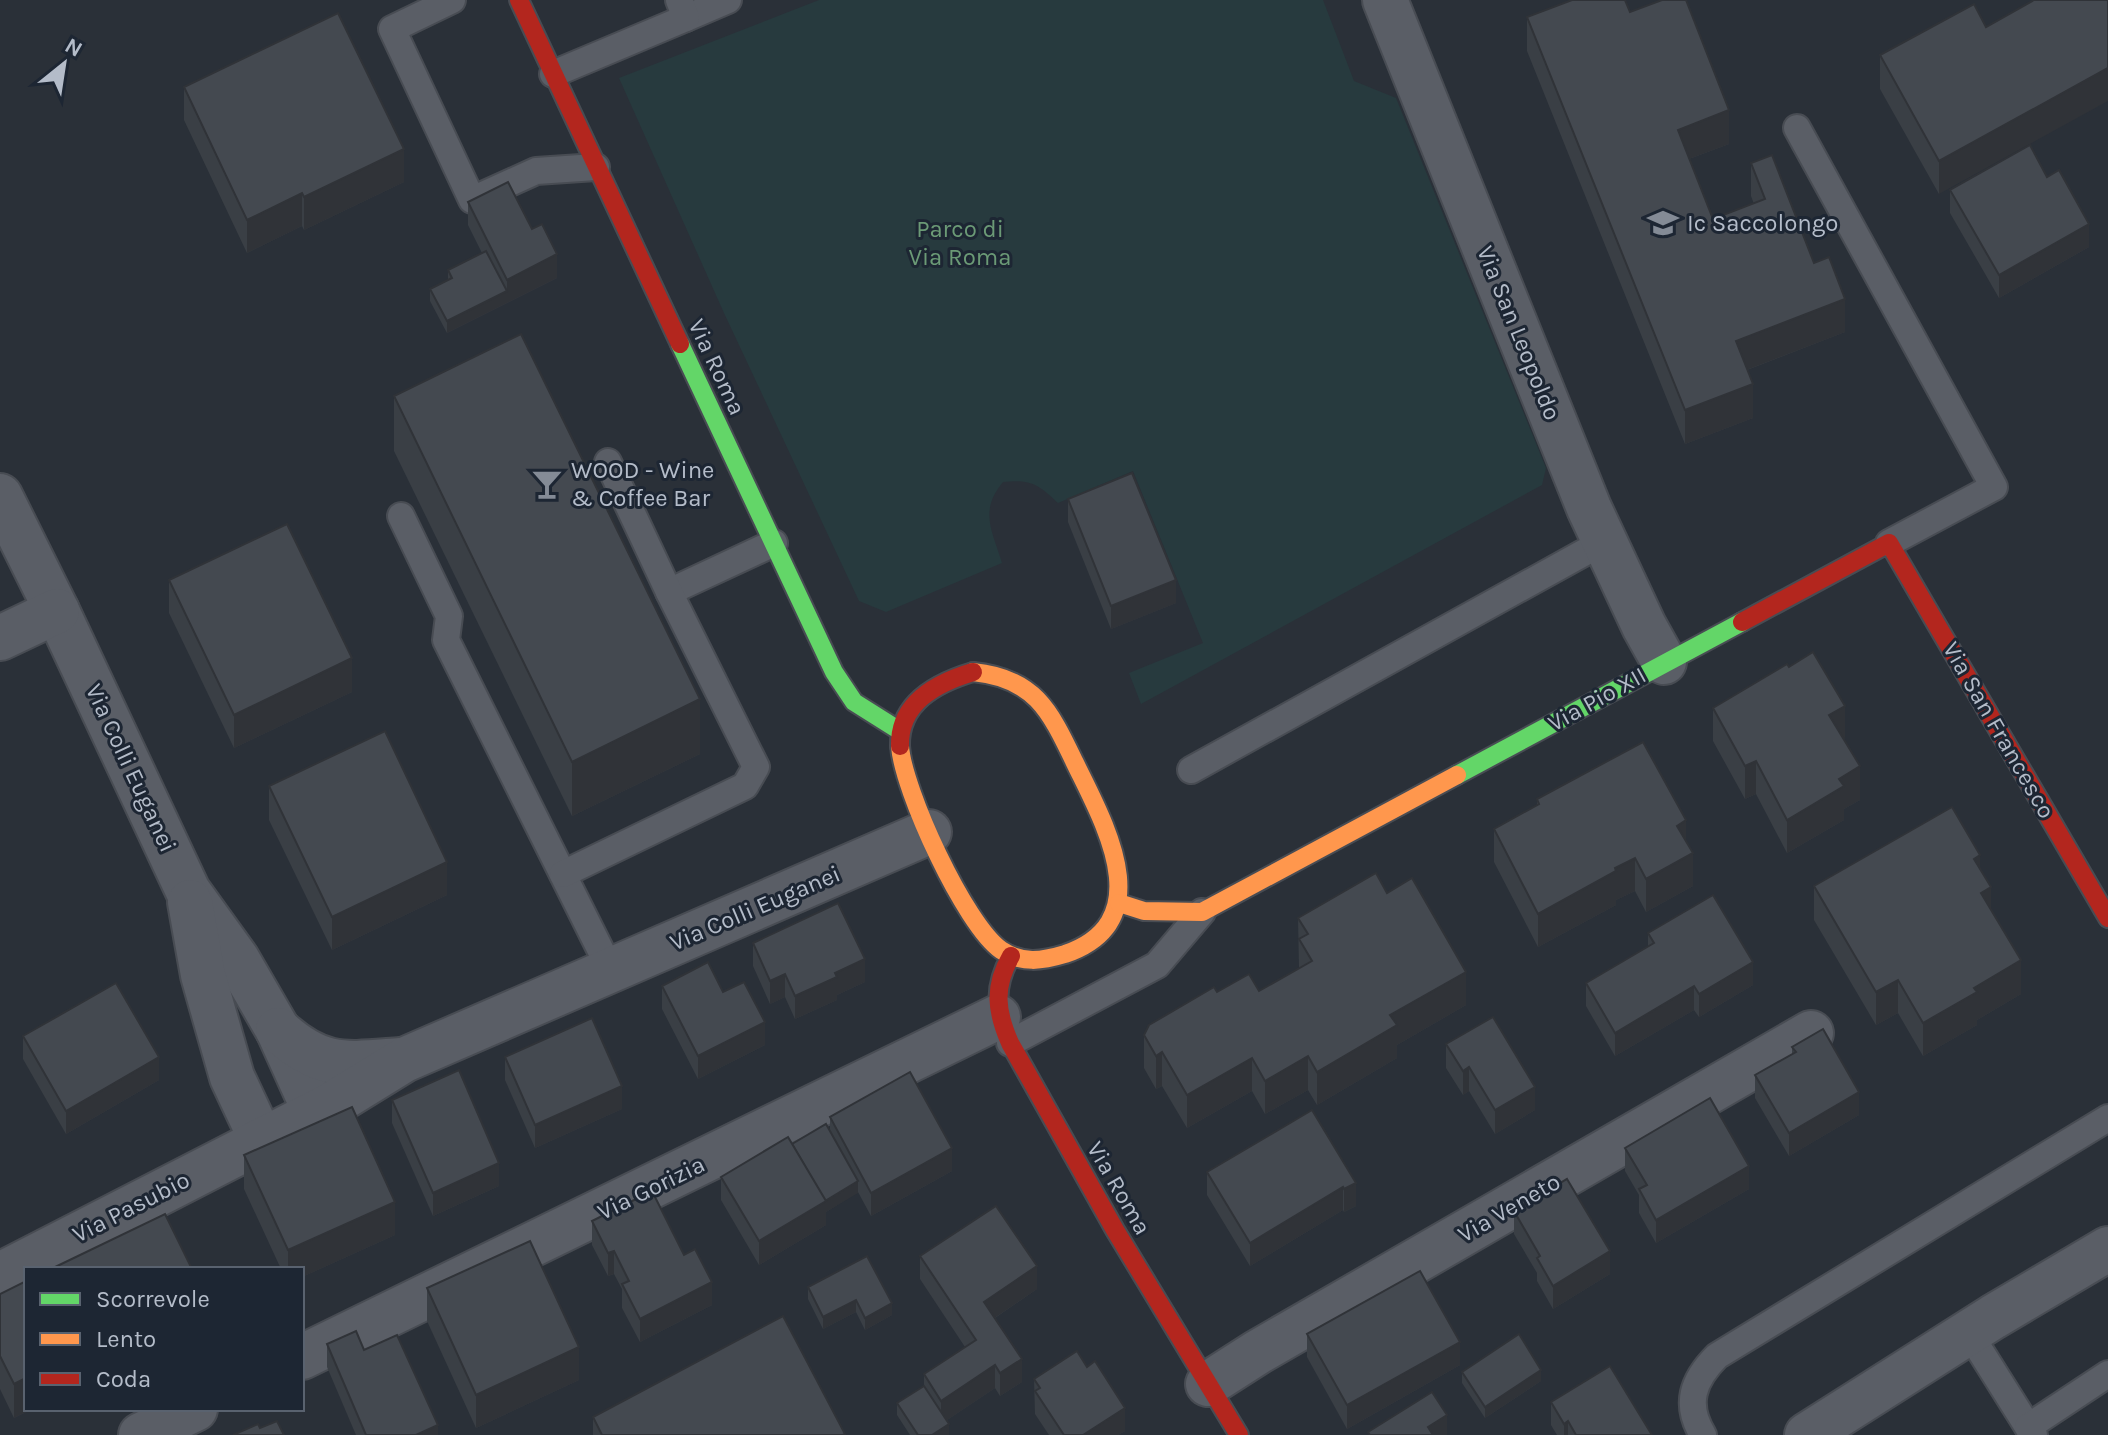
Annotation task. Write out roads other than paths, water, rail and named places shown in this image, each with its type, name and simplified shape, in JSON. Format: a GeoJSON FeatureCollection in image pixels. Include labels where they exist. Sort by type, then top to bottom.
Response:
{"type":"FeatureCollection","features":[{"type":"Feature","properties":{"kind":"main road","name":"Via Roma"},"geometry":{"type":"LineString","coordinates":[[519,0],[834,672],[854,702],[900,731]]}},
{"type":"Feature","properties":{"kind":"main road","name":"Via Pio XII"},"geometry":{"type":"LineString","coordinates":[[1119,903],[1144,911],[1202,912],[1889,543]]}},
{"type":"Feature","properties":{"kind":"main road","name":"Via San Francesco"},"geometry":{"type":"LineString","coordinates":[[1889,543],[2108,918]]}},
{"type":"Feature","properties":{"kind":"main road"},"geometry":{"type":"LineString","coordinates":[[973,672],[998,674],[1021,683],[1040,699],[1053,719],[1113,849],[1119,873],[1119,903],[1109,923],[1093,939],[1072,952],[1034,961],[1011,956],[987,938],[913,839],[900,731],[911,707],[928,691],[949,678],[973,672]]}},
{"type":"Feature","properties":{"kind":"main road"},"geometry":{"type":"LineString","coordinates":[[1004,1030],[996,989],[1000,974],[1011,956]]}},
{"type":"Feature","properties":{"kind":"main road","name":"Via Roma"},"geometry":{"type":"LineString","coordinates":[[1004,1030],[1115,1230],[1239,1435]]}},
{"type":"Feature","properties":{"kind":"street","name":"Via San Leopoldo"},"geometry":{"type":"LineString","coordinates":[[1385,0],[1597,524],[1664,662]]}},
{"type":"Feature","properties":{"kind":"street","name":"Via Colli Euganei"},"geometry":{"type":"LineString","coordinates":[[0,496],[188,891],[237,959],[278,1030],[315,1112]]}},
{"type":"Feature","properties":{"kind":"street"},"geometry":{"type":"LineString","coordinates":[[0,638],[57,611]]}},
{"type":"Feature","properties":{"kind":"street","name":"Via Colli Euganei"},"geometry":{"type":"LineString","coordinates":[[261,1139],[315,1112],[404,1060],[913,839]]}},
{"type":"Feature","properties":{"kind":"street"},"geometry":{"type":"LineString","coordinates":[[188,891],[203,975],[232,1077],[261,1139]]}},
{"type":"Feature","properties":{"kind":"street","name":"Via Colli Euganei"},"geometry":{"type":"LineString","coordinates":[[278,1030],[300,1050],[322,1059],[348,1063],[404,1060]]}},
{"type":"Feature","properties":{"kind":"street","name":"Via Gorizia"},"geometry":{"type":"LineString","coordinates":[[304,1356],[958,1040],[1004,1030]]}},
{"type":"Feature","properties":{"kind":"street","name":"Via Veneto"},"geometry":{"type":"LineString","coordinates":[[1208,1384],[1258,1352],[1811,1033]]}},
{"type":"Feature","properties":{"kind":"street","name":"Via Pasubio"},"geometry":{"type":"LineString","coordinates":[[0,1275],[261,1139]]}},
{"type":"Feature","properties":{"kind":"street"},"geometry":{"type":"LineString","coordinates":[[1807,1435],[2108,1249]]}},
{"type":"Feature","properties":{"kind":"street"},"geometry":{"type":"LineString","coordinates":[[141,1435],[191,1411]]}},
{"type":"Feature","properties":{"kind":"lane"},"geometry":{"type":"LineString","coordinates":[[452,0],[392,29],[472,200],[536,171],[596,167]]}},
{"type":"Feature","properties":{"kind":"lane"},"geometry":{"type":"LineString","coordinates":[[553,74],[683,9],[728,0]]}},
{"type":"Feature","properties":{"kind":"lane","name":"Via Pio XII"},"geometry":{"type":"LineString","coordinates":[[1797,128],[1994,487],[1889,543]]}},
{"type":"Feature","properties":{"kind":"lane"},"geometry":{"type":"LineString","coordinates":[[563,874],[745,786],[756,767],[608,462]]}},
{"type":"Feature","properties":{"kind":"lane"},"geometry":{"type":"LineString","coordinates":[[401,516],[449,616],[446,640],[611,971]]}},
{"type":"Feature","properties":{"kind":"lane"},"geometry":{"type":"LineString","coordinates":[[1191,770],[1597,524]]}},
{"type":"Feature","properties":{"kind":"lane"},"geometry":{"type":"LineString","coordinates":[[669,592],[774,543]]}},
{"type":"Feature","properties":{"kind":"lane","name":"Via Pio XII"},"geometry":{"type":"LineString","coordinates":[[1004,1030],[1157,965],[1202,912]]}},
{"type":"Feature","properties":{"kind":"lane"},"geometry":{"type":"LineString","coordinates":[[1703,1435],[1694,1420],[1693,1391],[1701,1372],[1717,1356],[2108,1118]]}},
{"type":"Feature","properties":{"kind":"lane"},"geometry":{"type":"LineString","coordinates":[[1969,1333],[2031,1431],[2108,1374]]}},
{"type":"Feature","properties":{"kind":"place","name":"Ic Saccolongo"},"geometry":{"type":"Point","coordinates":[1663,223]}},
{"type":"Feature","properties":{"kind":"place","name":"WOOD - Wine & Coffee Bar"},"geometry":{"type":"Point","coordinates":[547,484]}},
{"type":"Feature","properties":{"kind":"park label","name":"Parco di Via Roma"},"geometry":{"type":"Point","coordinates":[960,243]}}]}
